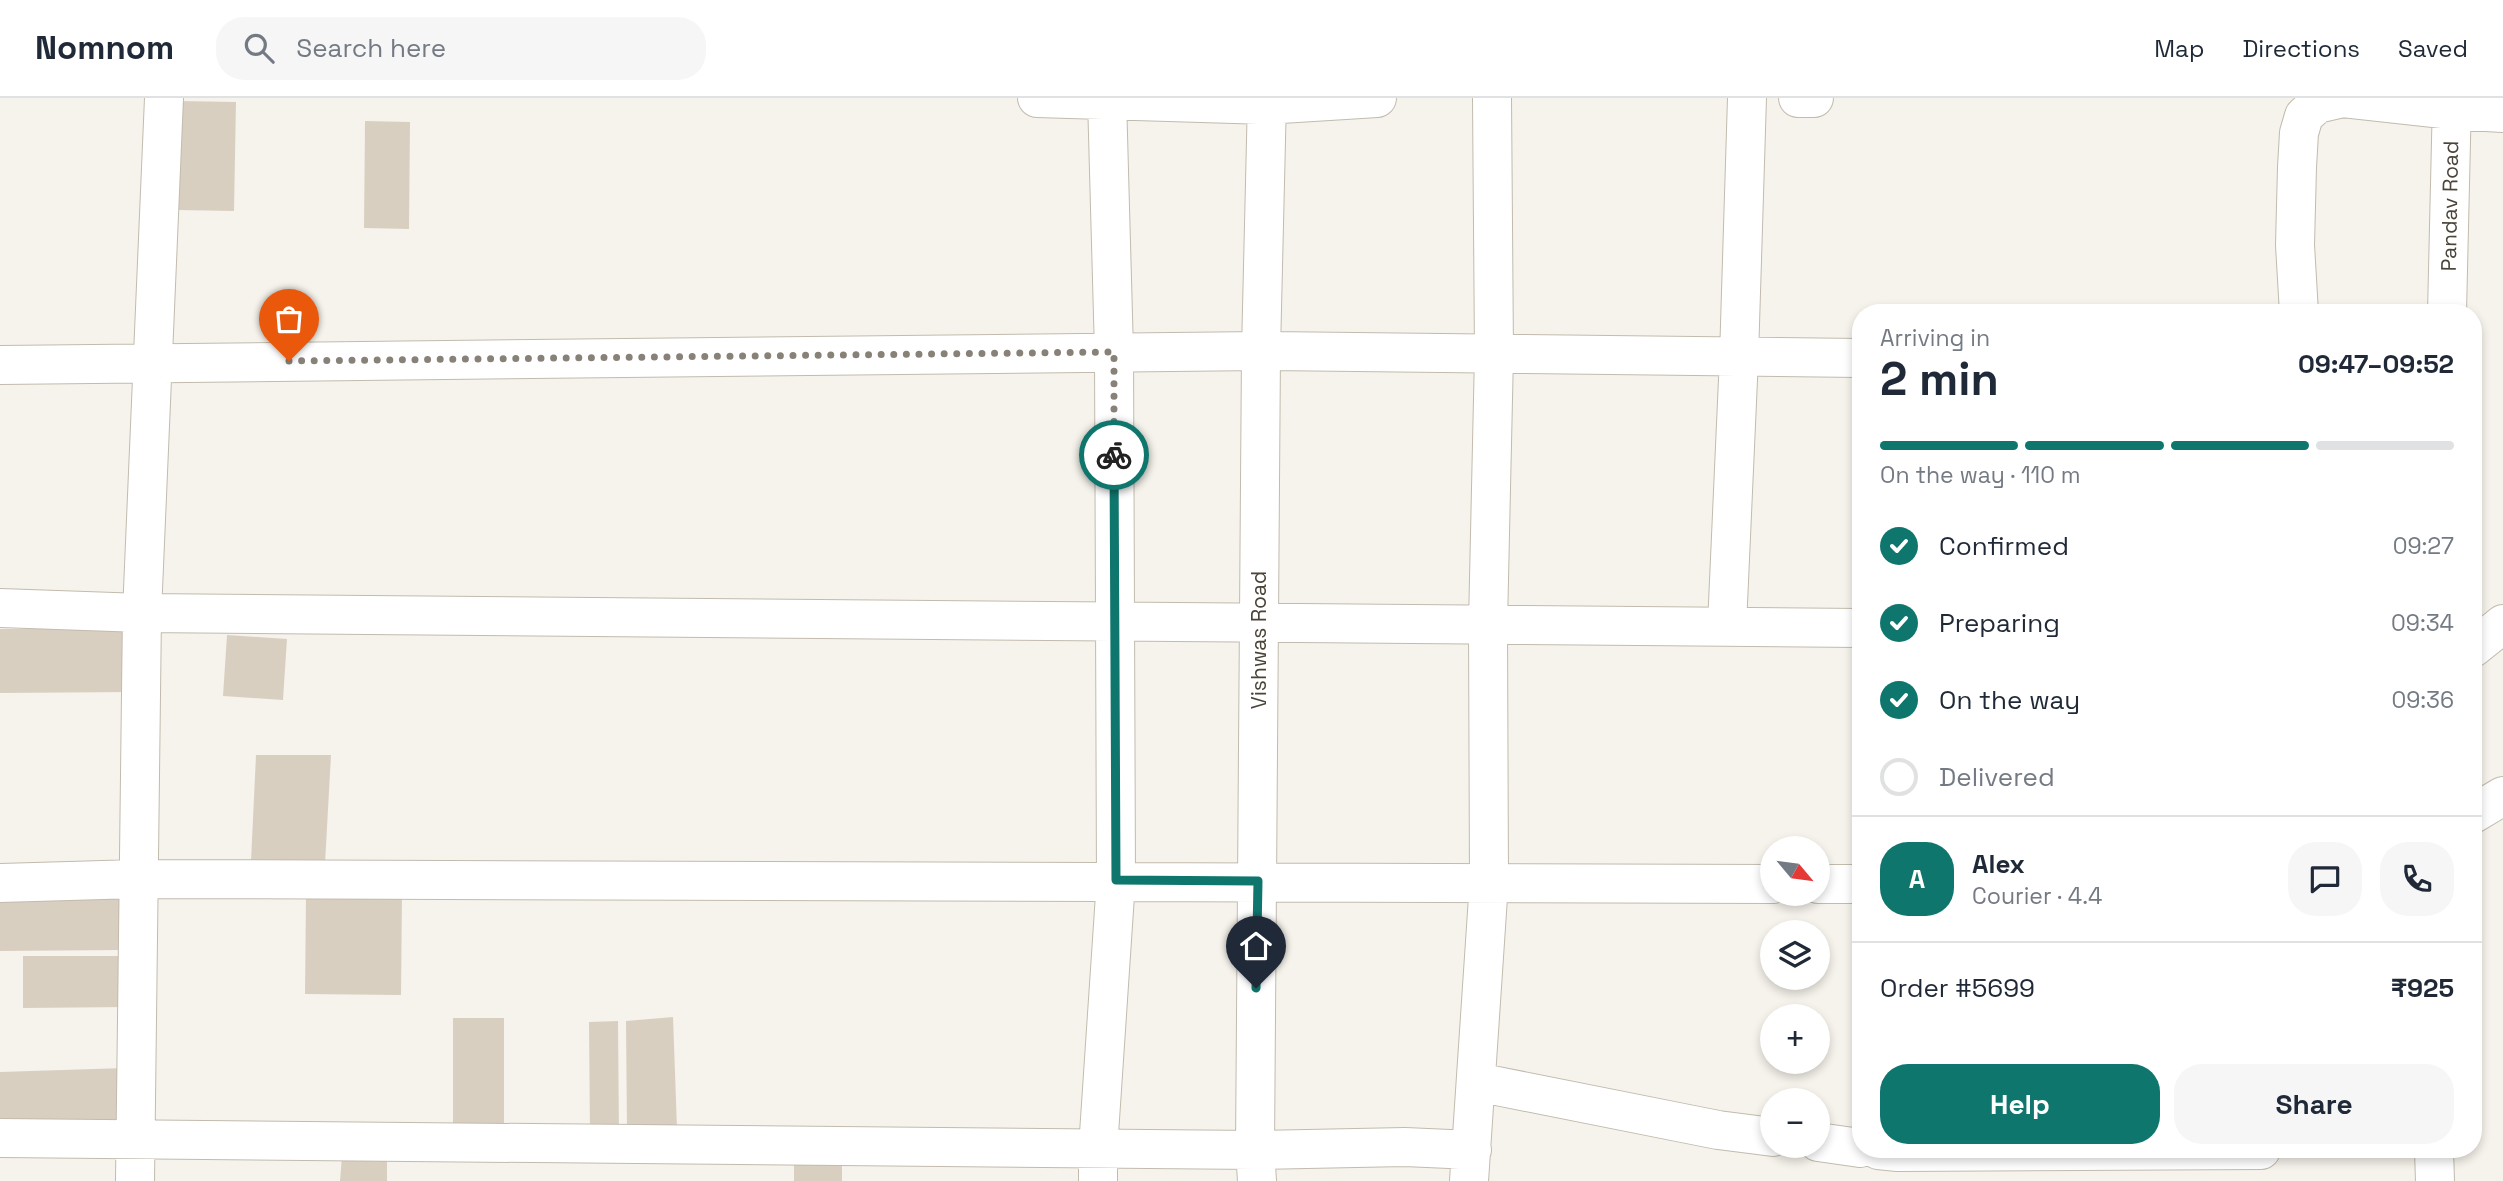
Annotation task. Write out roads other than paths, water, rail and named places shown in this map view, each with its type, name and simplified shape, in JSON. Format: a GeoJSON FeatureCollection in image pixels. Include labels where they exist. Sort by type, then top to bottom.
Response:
{"type":"FeatureCollection","features":[{"type":"Feature","properties":{"kind":"street"},"geometry":{"type":"LineString","coordinates":[[135,1181],[142,612],[164,98]]}},
{"type":"Feature","properties":{"kind":"street"},"geometry":{"type":"LineString","coordinates":[[1037,98],[1267,101],[1377,98]]}},
{"type":"Feature","properties":{"kind":"street"},"geometry":{"type":"LineString","coordinates":[[0,1138],[135,1138],[1098,1165],[1256,1166],[1405,1147],[1470,1166],[1489,882],[1488,624],[1494,354],[1492,98]]}},
{"type":"Feature","properties":{"kind":"street"},"geometry":{"type":"LineString","coordinates":[[1727,626],[1740,357],[1747,98]]}},
{"type":"Feature","properties":{"kind":"street"},"geometry":{"type":"LineString","coordinates":[[1798,98],[1814,98]]}},
{"type":"Feature","properties":{"kind":"street"},"geometry":{"type":"LineString","coordinates":[[2298,304],[2295,245],[2299,133],[2304,116],[2317,104],[2343,98],[2452,104],[2503,113]]}},
{"type":"Feature","properties":{"kind":"street"},"geometry":{"type":"LineString","coordinates":[[1098,1165],[1116,880],[1114,352],[1107,99]]}},
{"type":"Feature","properties":{"kind":"street","name":"Vishwas Road"},"geometry":{"type":"LineString","coordinates":[[1256,1166],[1261,351],[1267,101]]}},
{"type":"Feature","properties":{"kind":"street","name":"Pandav Road"},"geometry":{"type":"LineString","coordinates":[[2447,304],[2452,104]]}},
{"type":"Feature","properties":{"kind":"street"},"geometry":{"type":"LineString","coordinates":[[0,365],[1261,351],[1852,358]]}},
{"type":"Feature","properties":{"kind":"street"},"geometry":{"type":"LineString","coordinates":[[0,608],[142,612],[1852,628]]}},
{"type":"Feature","properties":{"kind":"street"},"geometry":{"type":"LineString","coordinates":[[2482,641],[2503,624]]}},
{"type":"Feature","properties":{"kind":"street"},"geometry":{"type":"LineString","coordinates":[[2482,809],[2503,796]]}},
{"type":"Feature","properties":{"kind":"street"},"geometry":{"type":"LineString","coordinates":[[0,883],[137,879],[1760,884]]}},
{"type":"Feature","properties":{"kind":"street"},"geometry":{"type":"LineString","coordinates":[[1830,884],[1852,884]]}},
{"type":"Feature","properties":{"kind":"street"},"geometry":{"type":"LineString","coordinates":[[1477,1082],[1718,1130],[1760,1135]]}},
{"type":"Feature","properties":{"kind":"street"},"geometry":{"type":"LineString","coordinates":[[1830,1144],[1852,1147]]}},
{"type":"Feature","properties":{"kind":"street"},"geometry":{"type":"LineString","coordinates":[[2434,1158],[2435,1181]]}}]}
